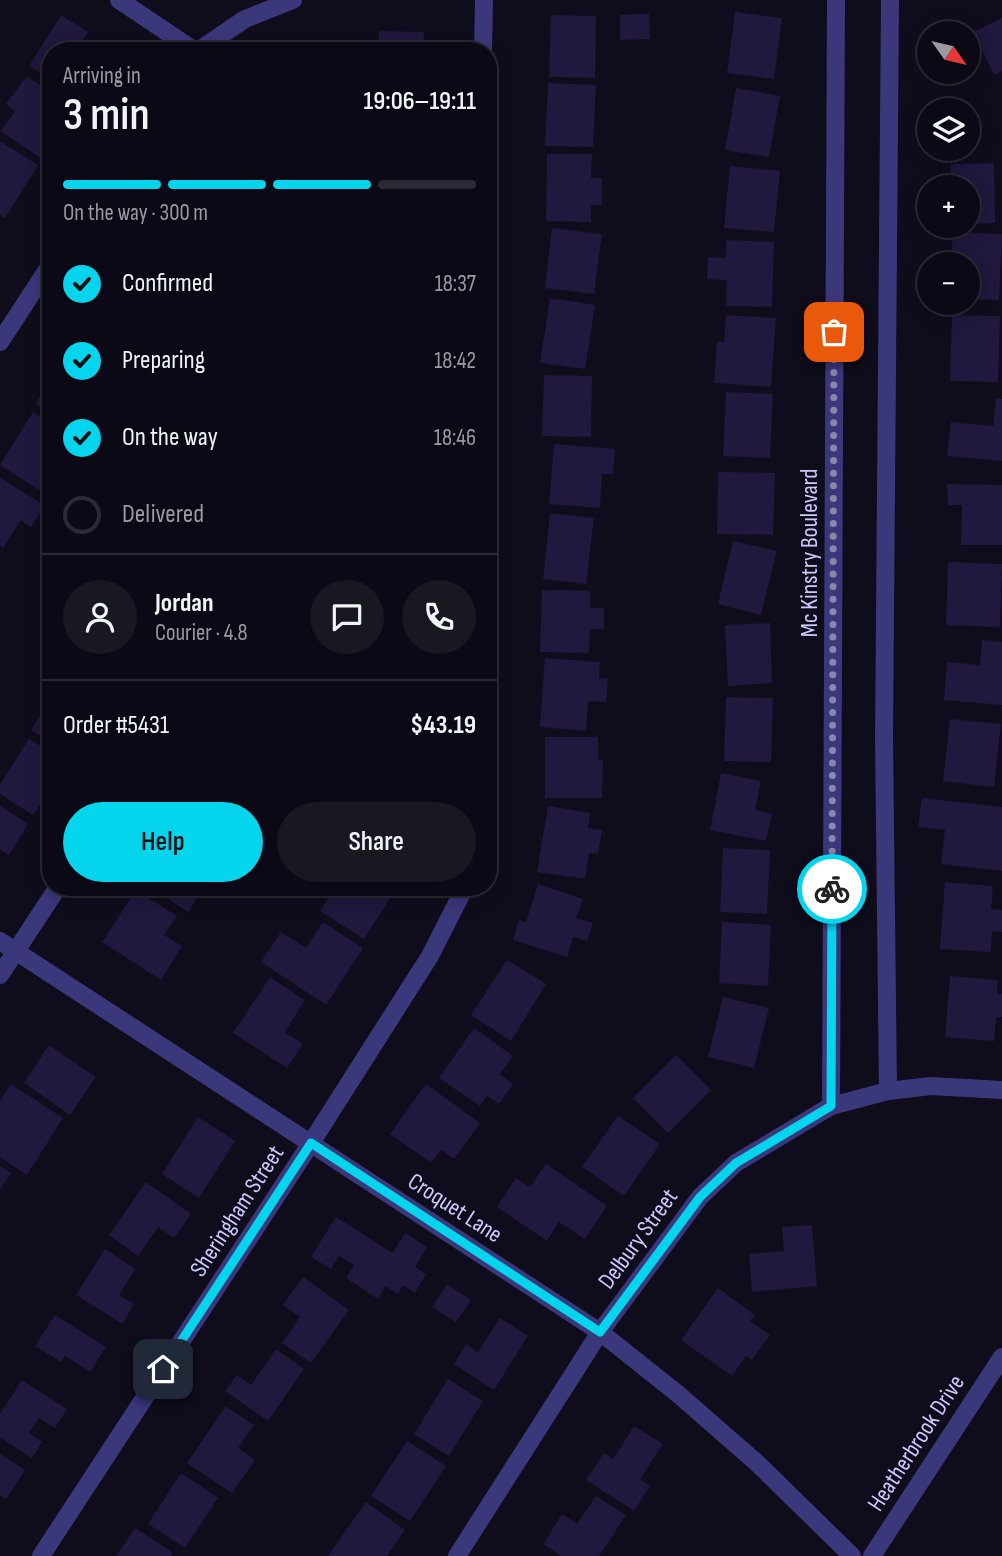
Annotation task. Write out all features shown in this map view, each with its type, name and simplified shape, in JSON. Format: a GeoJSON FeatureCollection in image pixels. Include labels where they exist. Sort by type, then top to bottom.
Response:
{"type":"FeatureCollection","features":[{"type":"Feature","properties":{"kind":"street"},"geometry":{"type":"LineString","coordinates":[[119,0],[183,42]]}},
{"type":"Feature","properties":{"kind":"street"},"geometry":{"type":"LineString","coordinates":[[211,42],[246,19],[293,0]]}},
{"type":"Feature","properties":{"kind":"street"},"geometry":{"type":"LineString","coordinates":[[484,0],[484,42]]}},
{"type":"Feature","properties":{"kind":"street","name":"Mc Kinstry Boulevard"},"geometry":{"type":"LineString","coordinates":[[831,1106],[835,0]]}},
{"type":"Feature","properties":{"kind":"street"},"geometry":{"type":"LineString","coordinates":[[888,1091],[884,736],[890,0]]}},
{"type":"Feature","properties":{"kind":"street"},"geometry":{"type":"LineString","coordinates":[[0,342],[42,278]]}},
{"type":"Feature","properties":{"kind":"street"},"geometry":{"type":"LineString","coordinates":[[0,975],[8,946],[50,896]]}},
{"type":"Feature","properties":{"kind":"street","name":"Sheringham Street"},"geometry":{"type":"LineString","coordinates":[[41,1556],[430,956],[460,896]]}},
{"type":"Feature","properties":{"kind":"street","name":"Croquet Lane"},"geometry":{"type":"LineString","coordinates":[[8,946],[600,1332],[678,1394],[757,1463],[852,1556]]}},
{"type":"Feature","properties":{"kind":"street","name":"Delbury Street"},"geometry":{"type":"LineString","coordinates":[[457,1556],[600,1332],[700,1197],[736,1163],[831,1106],[888,1091],[931,1086],[1002,1090]]}},
{"type":"Feature","properties":{"kind":"street","name":"Heatherbrook Drive"},"geometry":{"type":"LineString","coordinates":[[872,1556],[1002,1357]]}},
{"type":"Feature","properties":{"kind":"building"},"geometry":{"type":"Polygon","coordinates":[[[735,12],[782,18],[774,79],[727,73],[735,12]]]}},
{"type":"Feature","properties":{"kind":"building"},"geometry":{"type":"Polygon","coordinates":[[[649,14],[650,39],[620,40],[620,15],[649,14]]]}},
{"type":"Feature","properties":{"kind":"building"},"geometry":{"type":"Polygon","coordinates":[[[61,15],[88,32],[82,42],[44,42],[61,15]]]}},
{"type":"Feature","properties":{"kind":"building"},"geometry":{"type":"Polygon","coordinates":[[[551,15],[596,16],[595,78],[549,77],[551,15]]]}},
{"type":"Feature","properties":{"kind":"building"},"geometry":{"type":"Polygon","coordinates":[[[1002,18],[1002,71],[994,75],[980,46],[980,29],[1002,18]]]}},
{"type":"Feature","properties":{"kind":"building"},"geometry":{"type":"Polygon","coordinates":[[[379,31],[424,32],[423,42],[379,42],[379,31]]]}},
{"type":"Feature","properties":{"kind":"building"},"geometry":{"type":"Polygon","coordinates":[[[42,45],[42,74],[29,66],[42,45]]]}},
{"type":"Feature","properties":{"kind":"building"},"geometry":{"type":"Polygon","coordinates":[[[27,76],[42,87],[40,158],[1,131],[15,111],[6,104],[27,76]]]}},
{"type":"Feature","properties":{"kind":"building"},"geometry":{"type":"Polygon","coordinates":[[[548,83],[596,85],[593,147],[545,146],[548,83]]]}},
{"type":"Feature","properties":{"kind":"building"},"geometry":{"type":"Polygon","coordinates":[[[736,88],[780,96],[769,157],[725,150],[736,88]]]}},
{"type":"Feature","properties":{"kind":"building"},"geometry":{"type":"Polygon","coordinates":[[[0,141],[38,165],[5,218],[0,215],[0,141]]]}},
{"type":"Feature","properties":{"kind":"building"},"geometry":{"type":"Polygon","coordinates":[[[547,154],[592,154],[591,178],[602,178],[602,205],[591,205],[591,222],[546,221],[547,154]]]}},
{"type":"Feature","properties":{"kind":"building"},"geometry":{"type":"Polygon","coordinates":[[[994,163],[995,223],[980,224],[980,175],[951,175],[951,164],[994,163]]]}},
{"type":"Feature","properties":{"kind":"building"},"geometry":{"type":"Polygon","coordinates":[[[730,166],[780,171],[774,232],[724,228],[730,166]]]}},
{"type":"Feature","properties":{"kind":"building"},"geometry":{"type":"Polygon","coordinates":[[[552,228],[602,234],[594,294],[545,288],[552,228]]]}},
{"type":"Feature","properties":{"kind":"building"},"geometry":{"type":"Polygon","coordinates":[[[980,233],[1002,234],[999,300],[980,299],[980,252],[952,252],[953,238],[980,238],[980,233]]]}},
{"type":"Feature","properties":{"kind":"building"},"geometry":{"type":"Polygon","coordinates":[[[726,240],[774,242],[772,307],[726,306],[727,280],[707,279],[708,257],[726,258],[726,240]]]}},
{"type":"Feature","properties":{"kind":"building"},"geometry":{"type":"Polygon","coordinates":[[[550,298],[595,305],[585,369],[540,363],[550,298]]]}},
{"type":"Feature","properties":{"kind":"building"},"geometry":{"type":"Polygon","coordinates":[[[726,315],[776,318],[771,387],[714,383],[717,342],[724,342],[726,315]]]}},
{"type":"Feature","properties":{"kind":"building"},"geometry":{"type":"Polygon","coordinates":[[[952,315],[1000,316],[998,382],[950,381],[952,315]]]}},
{"type":"Feature","properties":{"kind":"building"},"geometry":{"type":"Polygon","coordinates":[[[544,375],[592,376],[591,437],[542,436],[544,375]]]}},
{"type":"Feature","properties":{"kind":"building"},"geometry":{"type":"Polygon","coordinates":[[[726,392],[773,394],[770,458],[723,456],[726,392]]]}},
{"type":"Feature","properties":{"kind":"building"},"geometry":{"type":"Polygon","coordinates":[[[42,394],[42,409],[35,404],[42,394]]]}},
{"type":"Feature","properties":{"kind":"building"},"geometry":{"type":"Polygon","coordinates":[[[996,398],[1002,399],[1002,461],[947,456],[951,422],[993,426],[996,398]]]}},
{"type":"Feature","properties":{"kind":"building"},"geometry":{"type":"Polygon","coordinates":[[[33,412],[42,418],[42,486],[39,490],[0,465],[33,412]]]}},
{"type":"Feature","properties":{"kind":"building"},"geometry":{"type":"Polygon","coordinates":[[[554,444],[615,449],[613,474],[602,474],[600,508],[549,504],[554,444]]]}},
{"type":"Feature","properties":{"kind":"building"},"geometry":{"type":"Polygon","coordinates":[[[718,472],[775,473],[773,535],[717,534],[718,472]]]}},
{"type":"Feature","properties":{"kind":"building"},"geometry":{"type":"Polygon","coordinates":[[[0,477],[42,504],[42,510],[31,527],[21,520],[3,548],[0,546],[0,477]]]}},
{"type":"Feature","properties":{"kind":"building"},"geometry":{"type":"Polygon","coordinates":[[[947,484],[1002,485],[1002,545],[961,545],[962,505],[948,505],[947,484]]]}},
{"type":"Feature","properties":{"kind":"building"},"geometry":{"type":"Polygon","coordinates":[[[550,513],[594,518],[586,584],[543,579],[550,513]]]}},
{"type":"Feature","properties":{"kind":"building"},"geometry":{"type":"Polygon","coordinates":[[[733,541],[777,551],[761,615],[718,604],[733,541]]]}},
{"type":"Feature","properties":{"kind":"building"},"geometry":{"type":"Polygon","coordinates":[[[948,562],[1002,564],[1000,627],[946,625],[948,562]]]}},
{"type":"Feature","properties":{"kind":"building"},"geometry":{"type":"Polygon","coordinates":[[[542,590],[590,591],[590,608],[604,608],[604,629],[590,629],[589,653],[540,652],[542,590]]]}},
{"type":"Feature","properties":{"kind":"building"},"geometry":{"type":"Polygon","coordinates":[[[770,623],[772,683],[728,686],[725,625],[770,623]]]}},
{"type":"Feature","properties":{"kind":"building"},"geometry":{"type":"Polygon","coordinates":[[[982,640],[1002,642],[1002,705],[944,700],[947,662],[980,665],[982,640]]]}},
{"type":"Feature","properties":{"kind":"building"},"geometry":{"type":"Polygon","coordinates":[[[545,658],[600,662],[599,678],[608,679],[606,702],[588,701],[586,731],[540,727],[545,658]]]}},
{"type":"Feature","properties":{"kind":"building"},"geometry":{"type":"Polygon","coordinates":[[[726,697],[773,698],[771,762],[724,761],[726,697]]]}},
{"type":"Feature","properties":{"kind":"building"},"geometry":{"type":"Polygon","coordinates":[[[42,713],[42,737],[31,730],[42,713]]]}},
{"type":"Feature","properties":{"kind":"building"},"geometry":{"type":"Polygon","coordinates":[[[950,719],[1001,724],[994,787],[943,781],[950,719]]]}},
{"type":"Feature","properties":{"kind":"building"},"geometry":{"type":"Polygon","coordinates":[[[545,737],[598,737],[598,760],[603,760],[602,798],[545,798],[545,737]]]}},
{"type":"Feature","properties":{"kind":"building"},"geometry":{"type":"Polygon","coordinates":[[[29,739],[42,747],[42,801],[33,815],[0,794],[0,784],[29,739]]]}},
{"type":"Feature","properties":{"kind":"building"},"geometry":{"type":"Polygon","coordinates":[[[721,773],[761,781],[755,810],[772,814],[766,841],[710,830],[721,773]]]}},
{"type":"Feature","properties":{"kind":"building"},"geometry":{"type":"Polygon","coordinates":[[[922,798],[1002,807],[1002,871],[941,864],[945,830],[918,827],[922,798]]]}},
{"type":"Feature","properties":{"kind":"building"},"geometry":{"type":"Polygon","coordinates":[[[0,806],[28,824],[9,855],[0,849],[0,806]]]}},
{"type":"Feature","properties":{"kind":"building"},"geometry":{"type":"Polygon","coordinates":[[[548,806],[590,813],[588,828],[602,830],[598,854],[589,853],[585,879],[537,872],[548,806]]]}},
{"type":"Feature","properties":{"kind":"building"},"geometry":{"type":"Polygon","coordinates":[[[723,848],[770,850],[767,914],[720,912],[723,848]]]}},
{"type":"Feature","properties":{"kind":"building"},"geometry":{"type":"Polygon","coordinates":[[[945,882],[993,886],[991,909],[1002,910],[1002,932],[992,931],[991,952],[940,949],[945,882]]]}},
{"type":"Feature","properties":{"kind":"building"},"geometry":{"type":"Polygon","coordinates":[[[538,884],[583,899],[576,918],[593,923],[587,941],[573,937],[567,957],[513,940],[519,920],[526,922],[538,884]]]}},
{"type":"Feature","properties":{"kind":"building"},"geometry":{"type":"Polygon","coordinates":[[[132,896],[145,896],[177,916],[164,935],[182,946],[161,980],[102,942],[132,896]]]}},
{"type":"Feature","properties":{"kind":"building"},"geometry":{"type":"Polygon","coordinates":[[[164,896],[198,896],[188,912],[164,896]]]}},
{"type":"Feature","properties":{"kind":"building"},"geometry":{"type":"Polygon","coordinates":[[[329,896],[391,896],[364,939],[320,911],[329,896]]]}},
{"type":"Feature","properties":{"kind":"building"},"geometry":{"type":"Polygon","coordinates":[[[323,922],[363,948],[326,1005],[261,962],[281,932],[306,948],[323,922]]]}},
{"type":"Feature","properties":{"kind":"building"},"geometry":{"type":"Polygon","coordinates":[[[722,922],[771,925],[768,986],[719,983],[722,922]]]}},
{"type":"Feature","properties":{"kind":"building"},"geometry":{"type":"Polygon","coordinates":[[[507,960],[546,984],[511,1041],[471,1015],[507,960]]]}},
{"type":"Feature","properties":{"kind":"building"},"geometry":{"type":"Polygon","coordinates":[[[950,976],[998,980],[997,994],[1002,994],[1002,1017],[996,1017],[994,1041],[945,1037],[950,976]]]}},
{"type":"Feature","properties":{"kind":"building"},"geometry":{"type":"Polygon","coordinates":[[[270,977],[305,1000],[285,1032],[303,1044],[287,1068],[233,1033],[270,977]]]}},
{"type":"Feature","properties":{"kind":"building"},"geometry":{"type":"Polygon","coordinates":[[[723,997],[769,1008],[754,1068],[708,1057],[723,997]]]}},
{"type":"Feature","properties":{"kind":"building"},"geometry":{"type":"Polygon","coordinates":[[[474,1028],[513,1056],[500,1074],[513,1084],[499,1104],[487,1096],[480,1106],[439,1078],[474,1028]]]}},
{"type":"Feature","properties":{"kind":"building"},"geometry":{"type":"Polygon","coordinates":[[[49,1045],[96,1077],[70,1115],[24,1083],[49,1045]]]}},
{"type":"Feature","properties":{"kind":"building"},"geometry":{"type":"Polygon","coordinates":[[[676,1055],[711,1090],[668,1133],[633,1098],[676,1055]]]}},
{"type":"Feature","properties":{"kind":"building"},"geometry":{"type":"Polygon","coordinates":[[[11,1084],[63,1118],[27,1175],[0,1157],[0,1101],[11,1084]]]}},
{"type":"Feature","properties":{"kind":"building"},"geometry":{"type":"Polygon","coordinates":[[[426,1084],[480,1123],[454,1159],[441,1150],[431,1163],[390,1134],[426,1084]]]}},
{"type":"Feature","properties":{"kind":"building"},"geometry":{"type":"Polygon","coordinates":[[[618,1116],[660,1144],[624,1196],[582,1167],[618,1116]]]}},
{"type":"Feature","properties":{"kind":"building"},"geometry":{"type":"Polygon","coordinates":[[[198,1117],[235,1141],[199,1198],[162,1174],[198,1117]]]}},
{"type":"Feature","properties":{"kind":"building"},"geometry":{"type":"Polygon","coordinates":[[[546,1164],[607,1206],[585,1239],[559,1222],[547,1241],[497,1207],[516,1178],[530,1187],[546,1164]]]}},
{"type":"Feature","properties":{"kind":"building"},"geometry":{"type":"Polygon","coordinates":[[[0,1166],[11,1173],[0,1190],[0,1166]]]}},
{"type":"Feature","properties":{"kind":"building"},"geometry":{"type":"Polygon","coordinates":[[[146,1182],[191,1214],[174,1238],[158,1227],[138,1256],[109,1235],[146,1182]]]}},
{"type":"Feature","properties":{"kind":"building"},"geometry":{"type":"Polygon","coordinates":[[[336,1217],[393,1253],[405,1233],[427,1247],[415,1267],[426,1274],[415,1293],[403,1285],[398,1294],[386,1286],[378,1299],[346,1278],[354,1265],[339,1256],[331,1269],[311,1257],[336,1217]]]}},
{"type":"Feature","properties":{"kind":"building"},"geometry":{"type":"Polygon","coordinates":[[[812,1225],[817,1286],[752,1292],[749,1254],[784,1251],[782,1227],[812,1225]]]}},
{"type":"Feature","properties":{"kind":"building"},"geometry":{"type":"Polygon","coordinates":[[[105,1249],[135,1269],[119,1295],[134,1304],[122,1324],[76,1295],[105,1249]]]}},
{"type":"Feature","properties":{"kind":"building"},"geometry":{"type":"Polygon","coordinates":[[[303,1277],[349,1310],[311,1363],[282,1343],[300,1317],[283,1305],[303,1277]]]}},
{"type":"Feature","properties":{"kind":"building"},"geometry":{"type":"Polygon","coordinates":[[[447,1284],[471,1300],[456,1322],[432,1307],[447,1284]]]}},
{"type":"Feature","properties":{"kind":"building"},"geometry":{"type":"Polygon","coordinates":[[[718,1288],[755,1315],[750,1321],[770,1335],[752,1360],[746,1356],[732,1376],[681,1340],[718,1288]]]}},
{"type":"Feature","properties":{"kind":"building"},"geometry":{"type":"Polygon","coordinates":[[[55,1315],[106,1347],[90,1372],[65,1356],[61,1362],[35,1346],[55,1315]]]}},
{"type":"Feature","properties":{"kind":"building"},"geometry":{"type":"Polygon","coordinates":[[[500,1318],[528,1336],[494,1390],[454,1364],[466,1344],[478,1352],[500,1318]]]}},
{"type":"Feature","properties":{"kind":"building"},"geometry":{"type":"Polygon","coordinates":[[[276,1349],[304,1369],[268,1421],[225,1391],[237,1375],[251,1385],[276,1349]]]}},
{"type":"Feature","properties":{"kind":"building"},"geometry":{"type":"Polygon","coordinates":[[[448,1379],[483,1401],[449,1456],[414,1434],[448,1379]]]}},
{"type":"Feature","properties":{"kind":"building"},"geometry":{"type":"Polygon","coordinates":[[[22,1380],[67,1409],[55,1428],[39,1418],[29,1433],[42,1442],[32,1458],[0,1437],[0,1414],[22,1380]]]}},
{"type":"Feature","properties":{"kind":"building"},"geometry":{"type":"Polygon","coordinates":[[[226,1406],[254,1425],[238,1448],[255,1460],[232,1493],[187,1463],[226,1406]]]}},
{"type":"Feature","properties":{"kind":"building"},"geometry":{"type":"Polygon","coordinates":[[[634,1426],[663,1444],[640,1479],[650,1486],[634,1511],[586,1480],[604,1453],[613,1459],[634,1426]]]}},
{"type":"Feature","properties":{"kind":"building"},"geometry":{"type":"Polygon","coordinates":[[[407,1441],[446,1466],[410,1521],[371,1496],[407,1441]]]}},
{"type":"Feature","properties":{"kind":"building"},"geometry":{"type":"Polygon","coordinates":[[[0,1454],[25,1470],[6,1499],[0,1495],[0,1454]]]}},
{"type":"Feature","properties":{"kind":"building"},"geometry":{"type":"Polygon","coordinates":[[[181,1473],[218,1498],[185,1548],[148,1524],[181,1473]]]}},
{"type":"Feature","properties":{"kind":"building"},"geometry":{"type":"Polygon","coordinates":[[[596,1496],[626,1515],[599,1556],[561,1556],[543,1544],[562,1514],[577,1524],[596,1496]]]}},
{"type":"Feature","properties":{"kind":"building"},"geometry":{"type":"Polygon","coordinates":[[[366,1502],[405,1530],[387,1556],[328,1556],[366,1502]]]}},
{"type":"Feature","properties":{"kind":"building"},"geometry":{"type":"Polygon","coordinates":[[[135,1528],[173,1553],[171,1556],[116,1556],[135,1528]]]}},
{"type":"Feature","properties":{"kind":"way so far"},"geometry":{"type":"LineString","coordinates":[[832,889],[834,332]]}},
{"type":"Feature","properties":{"kind":"route"},"geometry":{"type":"LineString","coordinates":[[163,1369],[311,1143],[600,1332],[700,1197],[736,1163],[831,1106],[832,889]]}}]}
